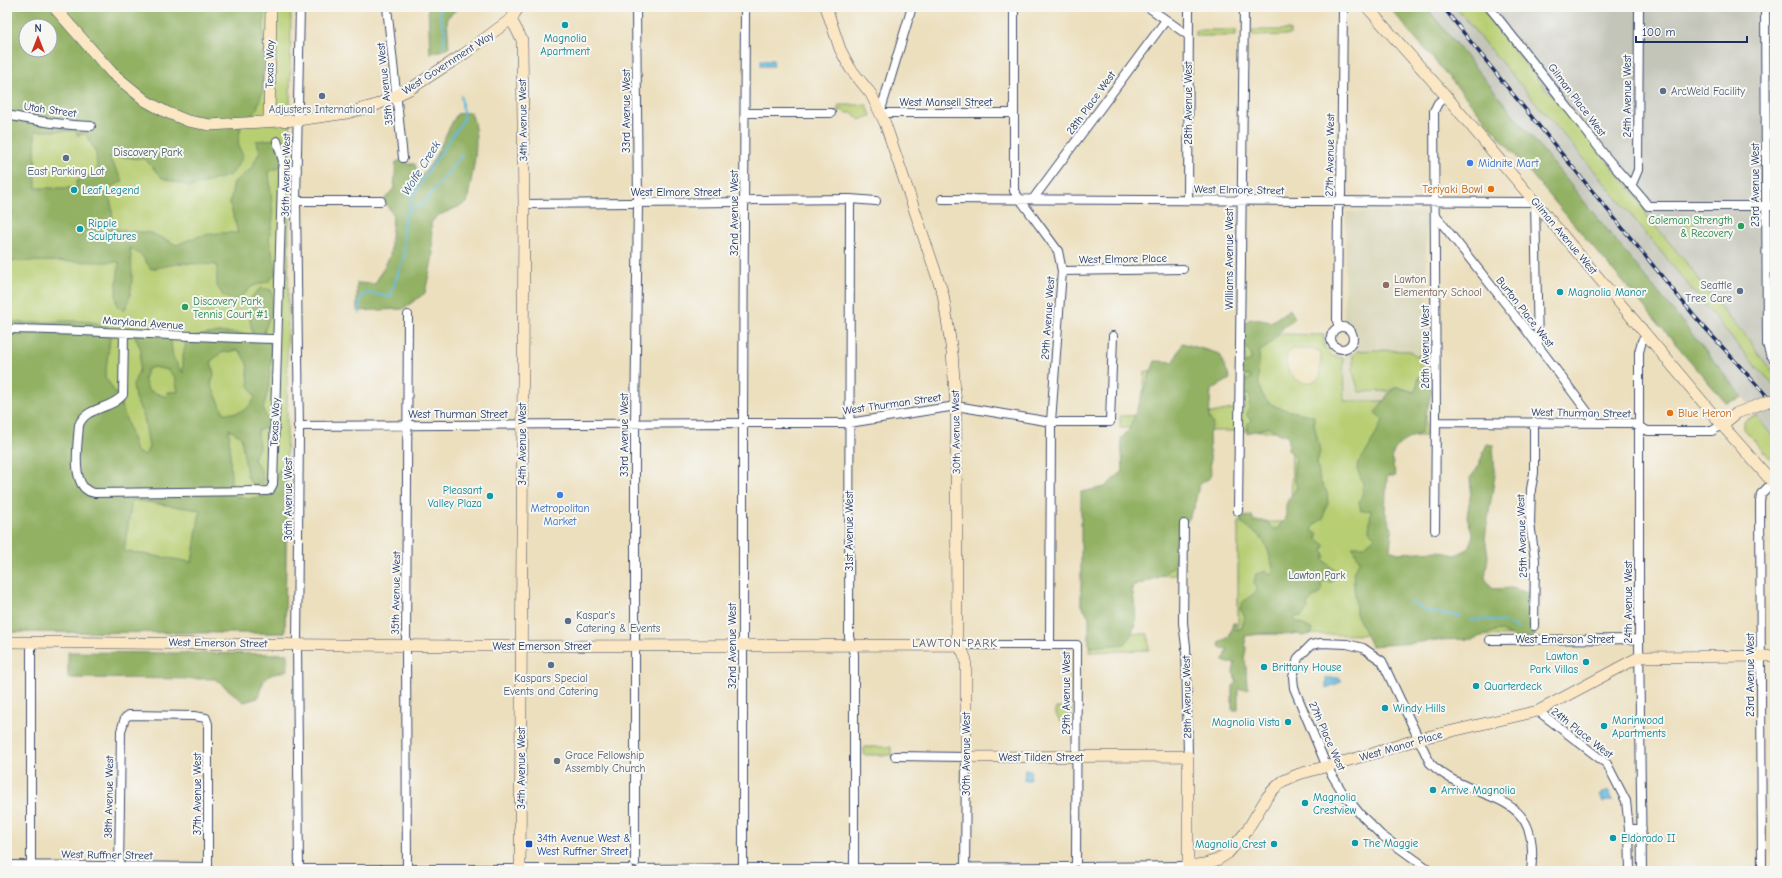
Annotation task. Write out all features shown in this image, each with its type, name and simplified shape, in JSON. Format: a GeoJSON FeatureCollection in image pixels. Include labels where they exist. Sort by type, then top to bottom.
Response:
{"type":"FeatureCollection","features":[{"type":"Feature","properties":{"kind":"street","name":"West Government Way"},"geometry":{"type":"LineString","coordinates":[[54,7],[112,73],[146,101],[166,112],[188,121],[210,125],[298,120],[351,112],[376,105],[397,96],[457,59],[511,19],[518,7]]}},
{"type":"Feature","properties":{"kind":"street","name":"Texas Way"},"geometry":{"type":"LineString","coordinates":[[269,122],[271,7]]}},
{"type":"Feature","properties":{"kind":"street","name":"36th Avenue West"},"geometry":{"type":"LineString","coordinates":[[299,870],[296,201],[300,7]]}},
{"type":"Feature","properties":{"kind":"street","name":"35th Avenue West"},"geometry":{"type":"LineString","coordinates":[[387,7],[402,158]]}},
{"type":"Feature","properties":{"kind":"street","name":"33rd Avenue West"},"geometry":{"type":"LineString","coordinates":[[635,869],[635,424],[638,203],[636,7]]}},
{"type":"Feature","properties":{"kind":"street","name":"32nd Avenue West"},"geometry":{"type":"LineString","coordinates":[[743,868],[745,7]]}},
{"type":"Feature","properties":{"kind":"street"},"geometry":{"type":"LineString","coordinates":[[826,7],[840,49],[850,68],[871,94],[880,113]]}},
{"type":"Feature","properties":{"kind":"street"},"geometry":{"type":"LineString","coordinates":[[880,113],[912,7]]}},
{"type":"Feature","properties":{"kind":"street","name":"29th Avenue West"},"geometry":{"type":"LineString","coordinates":[[1014,7],[1014,191],[1058,251],[1062,271],[1051,422],[1050,645]]}},
{"type":"Feature","properties":{"kind":"street"},"geometry":{"type":"LineString","coordinates":[[1148,7],[1188,36]]}},
{"type":"Feature","properties":{"kind":"street","name":"28th Avenue West"},"geometry":{"type":"LineString","coordinates":[[1188,200],[1189,7]]}},
{"type":"Feature","properties":{"kind":"street","name":"Williams Avenue West"},"geometry":{"type":"LineString","coordinates":[[1238,511],[1244,7]]}},
{"type":"Feature","properties":{"kind":"street","name":"27th Avenue West"},"geometry":{"type":"LineString","coordinates":[[1339,327],[1337,321],[1338,224],[1341,195],[1343,7]]}},
{"type":"Feature","properties":{"kind":"street","name":"Gilman Avenue West"},"geometry":{"type":"LineString","coordinates":[[1367,7],[1446,96],[1722,425],[1774,484]]}},
{"type":"Feature","properties":{"kind":"street","name":"Gilman Place West"},"geometry":{"type":"LineString","coordinates":[[1489,7],[1528,55],[1604,155],[1632,184],[1648,206],[1766,206]]}},
{"type":"Feature","properties":{"kind":"street","name":"24th Avenue West"},"geometry":{"type":"LineString","coordinates":[[1632,184],[1638,170],[1639,7]]}},
{"type":"Feature","properties":{"kind":"street","name":"23rd Avenue West"},"geometry":{"type":"LineString","coordinates":[[1765,7],[1767,344],[1770,354],[1775,360]]}},
{"type":"Feature","properties":{"kind":"street","name":"34th Avenue West"},"geometry":{"type":"LineString","coordinates":[[511,19],[520,33],[522,40],[524,204],[520,870]]}},
{"type":"Feature","properties":{"kind":"street","name":"28th Place West"},"geometry":{"type":"LineString","coordinates":[[1034,199],[1166,20]]}},
{"type":"Feature","properties":{"kind":"street","name":"26th Avenue West"},"geometry":{"type":"LineString","coordinates":[[1435,530],[1436,216],[1434,111],[1438,103],[1446,96]]}},
{"type":"Feature","properties":{"kind":"street"},"geometry":{"type":"LineString","coordinates":[[745,113],[831,113]]}},
{"type":"Feature","properties":{"kind":"street","name":"West Mansell Street"},"geometry":{"type":"LineString","coordinates":[[880,113],[1013,113]]}},
{"type":"Feature","properties":{"kind":"street","name":"30th Avenue West"},"geometry":{"type":"LineString","coordinates":[[880,113],[922,230],[943,294],[952,352],[956,406],[957,645],[963,652],[966,660],[965,869]]}},
{"type":"Feature","properties":{"kind":"street","name":"Utah Street"},"geometry":{"type":"LineString","coordinates":[[7,115],[54,123],[91,126]]}},
{"type":"Feature","properties":{"kind":"street","name":"Texas Way"},"geometry":{"type":"LineString","coordinates":[[124,333],[123,395],[117,401],[86,414],[81,419],[79,425],[78,476],[79,481],[88,492],[270,490],[273,484],[283,161],[277,141]]}},
{"type":"Feature","properties":{"kind":"street"},"geometry":{"type":"LineString","coordinates":[[282,170],[297,170]]}},
{"type":"Feature","properties":{"kind":"street","name":"West Elmore Street"},"geometry":{"type":"LineString","coordinates":[[524,204],[850,199],[876,202]]}},
{"type":"Feature","properties":{"kind":"street","name":"31st Avenue West"},"geometry":{"type":"LineString","coordinates":[[850,199],[849,637],[854,662],[853,868]]}},
{"type":"Feature","properties":{"kind":"street","name":"West Elmore Street"},"geometry":{"type":"LineString","coordinates":[[942,199],[1535,202]]}},
{"type":"Feature","properties":{"kind":"street"},"geometry":{"type":"LineString","coordinates":[[296,201],[381,201]]}},
{"type":"Feature","properties":{"kind":"street"},"geometry":{"type":"LineString","coordinates":[[1535,202],[1538,346]]}},
{"type":"Feature","properties":{"kind":"street"},"geometry":{"type":"LineString","coordinates":[[1766,206],[1775,206]]}},
{"type":"Feature","properties":{"kind":"street","name":"Burton Place West"},"geometry":{"type":"LineString","coordinates":[[1436,216],[1596,422]]}},
{"type":"Feature","properties":{"kind":"street","name":"West Elmore Place"},"geometry":{"type":"LineString","coordinates":[[1062,271],[1183,269]]}},
{"type":"Feature","properties":{"kind":"street","name":"35th Avenue West"},"geometry":{"type":"LineString","coordinates":[[407,870],[406,646],[408,315]]}},
{"type":"Feature","properties":{"kind":"street","name":"Maryland Avenue"},"geometry":{"type":"LineString","coordinates":[[7,329],[69,330],[189,337],[277,339]]}},
{"type":"Feature","properties":{"kind":"street","name":"West Thurman Street"},"geometry":{"type":"LineString","coordinates":[[298,426],[849,423],[956,406],[1051,422],[1110,422],[1113,336]]}},
{"type":"Feature","properties":{"kind":"street","name":"24th Avenue West"},"geometry":{"type":"LineString","coordinates":[[1642,871],[1638,426],[1639,352],[1642,341],[1648,336]]}},
{"type":"Feature","properties":{"kind":"street"},"geometry":{"type":"LineString","coordinates":[[1722,425],[1737,413],[1775,399]]}},
{"type":"Feature","properties":{"kind":"street","name":"West Thurman Street"},"geometry":{"type":"LineString","coordinates":[[1436,422],[1631,423],[1648,431],[1712,431],[1722,425]]}},
{"type":"Feature","properties":{"kind":"street","name":"25th Avenue West"},"geometry":{"type":"LineString","coordinates":[[1534,422],[1534,472],[1530,489],[1530,523],[1535,560],[1534,626]]}},
{"type":"Feature","properties":{"kind":"street","name":"23rd Avenue West"},"geometry":{"type":"LineString","coordinates":[[1762,871],[1760,502],[1761,494],[1774,484]]}},
{"type":"Feature","properties":{"kind":"street","name":"28th Avenue West"},"geometry":{"type":"LineString","coordinates":[[1184,524],[1183,623],[1186,646],[1188,868]]}},
{"type":"Feature","properties":{"kind":"street","name":"West Emerson Street"},"geometry":{"type":"LineString","coordinates":[[1490,640],[1639,639]]}},
{"type":"Feature","properties":{"kind":"street","name":"West Emerson Street"},"geometry":{"type":"LineString","coordinates":[[7,642],[406,646],[1078,645]]}},
{"type":"Feature","properties":{"kind":"street"},"geometry":{"type":"LineString","coordinates":[[31,642],[31,868]]}},
{"type":"Feature","properties":{"kind":"street","name":"27th Place West"},"geometry":{"type":"LineString","coordinates":[[1418,739],[1382,661],[1372,653],[1363,648],[1347,644],[1322,643],[1311,645],[1298,658],[1293,677],[1294,688],[1327,767],[1343,793],[1381,836],[1432,871]]}},
{"type":"Feature","properties":{"kind":"street","name":"29th Avenue West"},"geometry":{"type":"LineString","coordinates":[[1076,868],[1078,645]]}},
{"type":"Feature","properties":{"kind":"street"},"geometry":{"type":"LineString","coordinates":[[1640,657],[1775,656]]}},
{"type":"Feature","properties":{"kind":"street","name":"West Manor Place"},"geometry":{"type":"LineString","coordinates":[[1188,868],[1217,860],[1228,853],[1246,832],[1267,797],[1283,782],[1298,774],[1327,767],[1418,739],[1538,711],[1640,657]]}},
{"type":"Feature","properties":{"kind":"street","name":"24th Place West"},"geometry":{"type":"LineString","coordinates":[[1538,711],[1607,764],[1626,801],[1630,829]]}},
{"type":"Feature","properties":{"kind":"street","name":"37th Avenue West"},"geometry":{"type":"LineString","coordinates":[[122,723],[129,715],[194,716],[206,718],[208,724],[208,869]]}},
{"type":"Feature","properties":{"kind":"street","name":"38th Avenue West"},"geometry":{"type":"LineString","coordinates":[[119,868],[122,723]]}},
{"type":"Feature","properties":{"kind":"street"},"geometry":{"type":"LineString","coordinates":[[1418,739],[1430,763],[1439,772],[1471,790],[1497,799],[1522,816],[1529,828],[1533,844],[1531,871]]}},
{"type":"Feature","properties":{"kind":"street","name":"West Tilden Street"},"geometry":{"type":"LineString","coordinates":[[895,756],[1188,756]]}},
{"type":"Feature","properties":{"kind":"street"},"geometry":{"type":"LineString","coordinates":[[1630,871],[1630,829],[1642,829]]}},
{"type":"Feature","properties":{"kind":"street","name":"West Ruffner Street"},"geometry":{"type":"LineString","coordinates":[[7,865],[31,868],[208,869]]}},
{"type":"Feature","properties":{"kind":"street"},"geometry":{"type":"LineString","coordinates":[[299,870],[1188,868]]}},
{"type":"Feature","properties":{"kind":"shaded area"},"geometry":{"type":"Polygon","coordinates":[[[1426,7],[1775,7],[1775,440],[1743,397],[1426,7]]]}},
{"type":"Feature","properties":{"kind":"shaded area","name":"Lawton Elementary School"},"geometry":{"type":"Polygon","coordinates":[[[1346,212],[1426,213],[1427,401],[1343,401],[1343,358],[1356,349],[1356,332],[1344,322],[1346,212]]]}},
{"type":"Feature","properties":{"kind":"green space","name":"Discovery Park"},"geometry":{"type":"Polygon","coordinates":[[[7,7],[291,7],[285,633],[7,632],[7,7]]]}},
{"type":"Feature","properties":{"kind":"green space"},"geometry":{"type":"Polygon","coordinates":[[[7,7],[264,7],[262,93],[256,111],[241,125],[238,143],[243,157],[231,175],[191,187],[162,178],[145,159],[113,157],[109,158],[123,181],[108,189],[112,208],[113,229],[151,233],[177,245],[192,238],[207,234],[238,233],[230,204],[234,182],[251,169],[260,151],[256,141],[276,139],[290,142],[279,168],[269,171],[273,218],[269,240],[277,272],[269,281],[253,286],[237,300],[224,297],[217,286],[217,265],[182,263],[151,269],[142,256],[130,248],[132,280],[130,296],[124,311],[117,306],[116,293],[119,262],[7,261],[7,7]],[[35,131],[36,188],[76,188],[77,181],[97,172],[96,153],[86,134],[77,135],[77,131],[35,131]]]}},
{"type":"Feature","properties":{"kind":"green space"},"geometry":{"type":"Polygon","coordinates":[[[428,7],[459,7],[447,18],[449,48],[430,54],[428,7]]]}},
{"type":"Feature","properties":{"kind":"green space"},"geometry":{"type":"Polygon","coordinates":[[[1389,7],[1426,7],[1743,397],[1726,403],[1389,7]]]}},
{"type":"Feature","properties":{"kind":"green space"},"geometry":{"type":"Polygon","coordinates":[[[1456,7],[1480,7],[1540,82],[1644,205],[1647,216],[1690,267],[1722,310],[1747,337],[1759,355],[1775,374],[1775,386],[1749,359],[1598,175],[1482,40],[1456,7]]]}},
{"type":"Feature","properties":{"kind":"green space"},"geometry":{"type":"Polygon","coordinates":[[[1196,30],[1236,30],[1236,36],[1196,36],[1196,30]]]}},
{"type":"Feature","properties":{"kind":"green space"},"geometry":{"type":"Polygon","coordinates":[[[1252,30],[1290,30],[1290,35],[1252,36],[1252,30]]]}},
{"type":"Feature","properties":{"kind":"green space"},"geometry":{"type":"Polygon","coordinates":[[[839,105],[867,105],[871,116],[859,120],[853,113],[847,113],[841,110],[837,112],[839,105]]]}},
{"type":"Feature","properties":{"kind":"green space"},"geometry":{"type":"Polygon","coordinates":[[[471,112],[476,135],[476,146],[467,203],[437,216],[431,223],[433,256],[425,293],[403,309],[357,311],[357,283],[375,284],[390,256],[393,215],[384,200],[394,188],[396,162],[405,159],[407,164],[415,164],[419,178],[426,171],[436,156],[457,114],[471,112]]]}},
{"type":"Feature","properties":{"kind":"green space"},"geometry":{"type":"Polygon","coordinates":[[[1686,220],[1695,220],[1694,235],[1686,234],[1686,220]]]}},
{"type":"Feature","properties":{"kind":"green space"},"geometry":{"type":"Polygon","coordinates":[[[261,288],[271,290],[274,304],[264,332],[272,346],[269,386],[263,409],[271,427],[258,430],[259,448],[253,458],[261,470],[264,483],[252,485],[247,475],[241,437],[229,429],[231,481],[235,496],[248,499],[272,495],[279,470],[287,470],[285,633],[7,632],[7,322],[82,321],[106,325],[110,338],[105,377],[120,403],[136,452],[145,455],[149,447],[144,417],[135,398],[133,385],[139,371],[141,350],[134,334],[170,334],[173,358],[183,373],[183,355],[187,339],[196,336],[220,333],[253,335],[250,321],[252,296],[261,288]],[[239,350],[221,353],[211,361],[214,374],[211,385],[224,413],[242,411],[249,406],[255,398],[249,385],[247,363],[239,350]],[[153,367],[147,370],[144,379],[148,390],[166,397],[167,392],[178,392],[175,378],[168,370],[153,367]],[[132,500],[124,551],[192,562],[200,510],[132,500]]]}},
{"type":"Feature","properties":{"kind":"green space"},"geometry":{"type":"Polygon","coordinates":[[[1290,309],[1295,318],[1284,327],[1268,346],[1260,351],[1259,383],[1266,400],[1274,405],[1284,409],[1314,416],[1320,451],[1317,462],[1320,481],[1327,492],[1328,504],[1325,508],[1324,518],[1314,525],[1312,531],[1318,534],[1317,539],[1325,545],[1323,551],[1326,557],[1323,558],[1335,570],[1341,572],[1332,582],[1324,581],[1321,584],[1322,589],[1320,594],[1313,598],[1307,605],[1308,609],[1302,616],[1295,617],[1294,620],[1313,630],[1311,634],[1302,636],[1296,633],[1286,635],[1268,633],[1245,636],[1246,650],[1244,658],[1248,689],[1238,689],[1238,710],[1232,710],[1232,687],[1237,682],[1233,672],[1235,663],[1223,661],[1228,649],[1224,650],[1219,646],[1220,642],[1229,637],[1233,623],[1236,623],[1236,630],[1242,628],[1245,616],[1240,609],[1242,603],[1257,591],[1254,582],[1256,574],[1267,571],[1270,574],[1274,571],[1264,541],[1245,525],[1239,517],[1252,516],[1254,521],[1267,521],[1272,528],[1277,529],[1287,516],[1286,506],[1288,500],[1297,486],[1294,477],[1296,458],[1288,450],[1289,441],[1287,434],[1280,434],[1269,427],[1247,433],[1248,423],[1251,421],[1247,415],[1251,396],[1242,394],[1243,382],[1251,378],[1251,376],[1241,375],[1243,364],[1251,360],[1251,354],[1244,344],[1243,325],[1250,318],[1271,322],[1290,309]]]}},
{"type":"Feature","properties":{"kind":"green space","name":"Lawton Park"},"geometry":{"type":"Polygon","coordinates":[[[1245,333],[1324,335],[1324,346],[1332,356],[1343,358],[1344,401],[1427,401],[1426,436],[1376,436],[1376,564],[1523,636],[1238,634],[1238,522],[1291,522],[1292,431],[1206,431],[1176,514],[1177,575],[1127,577],[1129,633],[1148,634],[1149,650],[1090,652],[1091,575],[1130,473],[1132,428],[1120,428],[1120,416],[1141,415],[1145,372],[1200,371],[1206,414],[1244,408],[1245,333]]]}},
{"type":"Feature","properties":{"kind":"green space"},"geometry":{"type":"Polygon","coordinates":[[[1182,343],[1220,354],[1230,379],[1211,390],[1209,417],[1213,425],[1209,434],[1211,477],[1199,485],[1194,508],[1181,530],[1173,567],[1159,577],[1132,587],[1136,617],[1133,629],[1125,644],[1089,647],[1089,617],[1081,604],[1081,492],[1105,487],[1123,471],[1121,438],[1129,430],[1155,361],[1174,362],[1182,343]]]}},
{"type":"Feature","properties":{"kind":"green space"},"geometry":{"type":"Polygon","coordinates":[[[1357,351],[1410,351],[1415,355],[1423,355],[1422,378],[1418,377],[1417,388],[1414,392],[1397,387],[1389,391],[1359,392],[1353,372],[1353,355],[1357,351]]]}},
{"type":"Feature","properties":{"kind":"green space"},"geometry":{"type":"Polygon","coordinates":[[[1418,377],[1424,378],[1432,391],[1421,433],[1400,444],[1393,453],[1393,467],[1396,476],[1387,476],[1385,511],[1392,530],[1390,550],[1398,553],[1439,551],[1456,555],[1468,549],[1473,535],[1467,517],[1471,491],[1470,478],[1477,469],[1487,444],[1493,445],[1495,475],[1485,538],[1488,556],[1485,578],[1493,589],[1512,588],[1528,593],[1528,623],[1536,636],[1516,638],[1498,630],[1473,639],[1436,640],[1371,646],[1356,613],[1353,572],[1360,561],[1352,546],[1365,546],[1375,537],[1369,531],[1371,510],[1361,511],[1359,502],[1363,492],[1363,483],[1357,469],[1358,462],[1368,449],[1383,421],[1375,412],[1393,389],[1397,387],[1414,392],[1417,388],[1418,377]]]}},
{"type":"Feature","properties":{"kind":"green space"},"geometry":{"type":"Polygon","coordinates":[[[1756,415],[1775,440],[1775,464],[1744,429],[1744,421],[1756,415]]]}},
{"type":"Feature","properties":{"kind":"green space"},"geometry":{"type":"Polygon","coordinates":[[[68,652],[288,654],[288,670],[267,677],[262,684],[258,698],[244,702],[215,679],[68,678],[68,652]]]}},
{"type":"Feature","properties":{"kind":"green space"},"geometry":{"type":"Polygon","coordinates":[[[1056,708],[1067,708],[1067,723],[1061,722],[1056,715],[1056,708]]]}},
{"type":"Feature","properties":{"kind":"green space"},"geometry":{"type":"Polygon","coordinates":[[[1069,708],[1072,708],[1072,727],[1069,727],[1069,708]]]}},
{"type":"Feature","properties":{"kind":"green space"},"geometry":{"type":"Polygon","coordinates":[[[864,747],[891,747],[891,755],[864,755],[864,747]]]}},
{"type":"Feature","properties":{"kind":"sand"},"geometry":{"type":"Polygon","coordinates":[[[1292,349],[1318,350],[1321,353],[1320,378],[1311,382],[1303,382],[1296,379],[1291,374],[1287,367],[1286,361],[1288,354],[1292,349]]]}},
{"type":"Feature","properties":{"kind":"water"},"geometry":{"type":"Polygon","coordinates":[[[761,60],[773,60],[774,66],[761,66],[761,60]]]}},
{"type":"Feature","properties":{"kind":"water"},"geometry":{"type":"Polygon","coordinates":[[[1326,678],[1339,678],[1341,679],[1341,682],[1326,688],[1326,678]]]}},
{"type":"Feature","properties":{"kind":"water"},"geometry":{"type":"Polygon","coordinates":[[[1025,770],[1031,770],[1030,780],[1024,780],[1025,770]]]}},
{"type":"Feature","properties":{"kind":"water"},"geometry":{"type":"Polygon","coordinates":[[[1608,790],[1613,800],[1603,802],[1600,795],[1608,790]]]}},
{"type":"Feature","properties":{"kind":"waterway","name":"Wolfe Creek"},"geometry":{"type":"LineString","coordinates":[[443,7],[439,12],[445,31],[443,46]]}},
{"type":"Feature","properties":{"kind":"waterway","name":"Wolfe Creek"},"geometry":{"type":"LineString","coordinates":[[360,314],[359,305],[362,295],[368,293],[390,297],[404,256],[404,218],[410,209],[410,201],[428,171],[464,119],[461,96]]}},
{"type":"Feature","properties":{"kind":"waterway"},"geometry":{"type":"LineString","coordinates":[[410,209],[422,205],[462,155]]}},
{"type":"Feature","properties":{"kind":"waterway"},"geometry":{"type":"LineString","coordinates":[[1410,601],[1429,612],[1460,616]]}},
{"type":"Feature","properties":{"kind":"waterway"},"geometry":{"type":"LineString","coordinates":[[1471,620],[1501,621],[1518,629]]}},
{"type":"Feature","properties":{"kind":"railway"},"geometry":{"type":"LineString","coordinates":[[1443,7],[1696,318],[1775,405]]}},
{"type":"Feature","properties":{"kind":"place","name":"Magnolia Apartment"},"geometry":{"type":"Point","coordinates":[565,25]}},
{"type":"Feature","properties":{"kind":"place","name":"ArcWeld Facility"},"geometry":{"type":"Point","coordinates":[1663,91]}},
{"type":"Feature","properties":{"kind":"place","name":"Adjusters International"},"geometry":{"type":"Point","coordinates":[322,96]}},
{"type":"Feature","properties":{"kind":"place","name":"East Parking Lot"},"geometry":{"type":"Point","coordinates":[66,158]}},
{"type":"Feature","properties":{"kind":"place","name":"Midnite Mart"},"geometry":{"type":"Point","coordinates":[1470,163]}},
{"type":"Feature","properties":{"kind":"place","name":"Teriyaki Bowl"},"geometry":{"type":"Point","coordinates":[1491,189]}},
{"type":"Feature","properties":{"kind":"place","name":"Leaf Legend"},"geometry":{"type":"Point","coordinates":[74,190]}},
{"type":"Feature","properties":{"kind":"place","name":"Coleman Strength & Recovery"},"geometry":{"type":"Point","coordinates":[1741,226]}},
{"type":"Feature","properties":{"kind":"place","name":"Ripple Sculptures"},"geometry":{"type":"Point","coordinates":[80,229]}},
{"type":"Feature","properties":{"kind":"place","name":"Lawton Elementary School"},"geometry":{"type":"Point","coordinates":[1386,285]}},
{"type":"Feature","properties":{"kind":"place","name":"Seattle Tree Care"},"geometry":{"type":"Point","coordinates":[1740,291]}},
{"type":"Feature","properties":{"kind":"place","name":"Magnolia Manor"},"geometry":{"type":"Point","coordinates":[1560,292]}},
{"type":"Feature","properties":{"kind":"place","name":"Discovery Park Tennis Court #1"},"geometry":{"type":"Point","coordinates":[185,307]}},
{"type":"Feature","properties":{"kind":"place","name":"Blue Heron"},"geometry":{"type":"Point","coordinates":[1670,413]}},
{"type":"Feature","properties":{"kind":"place","name":"Metropolitan Market"},"geometry":{"type":"Point","coordinates":[560,495]}},
{"type":"Feature","properties":{"kind":"place","name":"Pleasant Valley Plaza"},"geometry":{"type":"Point","coordinates":[490,496]}},
{"type":"Feature","properties":{"kind":"place","name":"Kaspar's Catering & Events"},"geometry":{"type":"Point","coordinates":[568,621]}},
{"type":"Feature","properties":{"kind":"place","name":"Lawton Park Villas"},"geometry":{"type":"Point","coordinates":[1586,662]}},
{"type":"Feature","properties":{"kind":"place","name":"Kaspars Special Events and Catering"},"geometry":{"type":"Point","coordinates":[551,665]}},
{"type":"Feature","properties":{"kind":"place","name":"Brittany House"},"geometry":{"type":"Point","coordinates":[1264,667]}},
{"type":"Feature","properties":{"kind":"place","name":"Quarterdeck"},"geometry":{"type":"Point","coordinates":[1476,686]}},
{"type":"Feature","properties":{"kind":"place","name":"Windy Hills"},"geometry":{"type":"Point","coordinates":[1385,708]}},
{"type":"Feature","properties":{"kind":"place","name":"Magnolia Vista"},"geometry":{"type":"Point","coordinates":[1288,722]}},
{"type":"Feature","properties":{"kind":"place","name":"Marinwood Apartments"},"geometry":{"type":"Point","coordinates":[1604,726]}},
{"type":"Feature","properties":{"kind":"place","name":"Grace Fellowship Assembly Church"},"geometry":{"type":"Point","coordinates":[557,761]}},
{"type":"Feature","properties":{"kind":"place","name":"Arrive Magnolia"},"geometry":{"type":"Point","coordinates":[1433,790]}},
{"type":"Feature","properties":{"kind":"place","name":"Magnolia Crestview"},"geometry":{"type":"Point","coordinates":[1305,803]}},
{"type":"Feature","properties":{"kind":"place","name":"Eldorado II"},"geometry":{"type":"Point","coordinates":[1613,838]}},
{"type":"Feature","properties":{"kind":"place","name":"The Maggie"},"geometry":{"type":"Point","coordinates":[1355,843]}},
{"type":"Feature","properties":{"kind":"place","name":"34th Avenue West & West Ruffner Street"},"geometry":{"type":"Point","coordinates":[529,844]}},
{"type":"Feature","properties":{"kind":"place","name":"Magnolia Crest"},"geometry":{"type":"Point","coordinates":[1274,844]}},
{"type":"Feature","properties":{"kind":"district","name":"LAWTON PARK"},"geometry":{"type":"Point","coordinates":[955,643]}}]}
